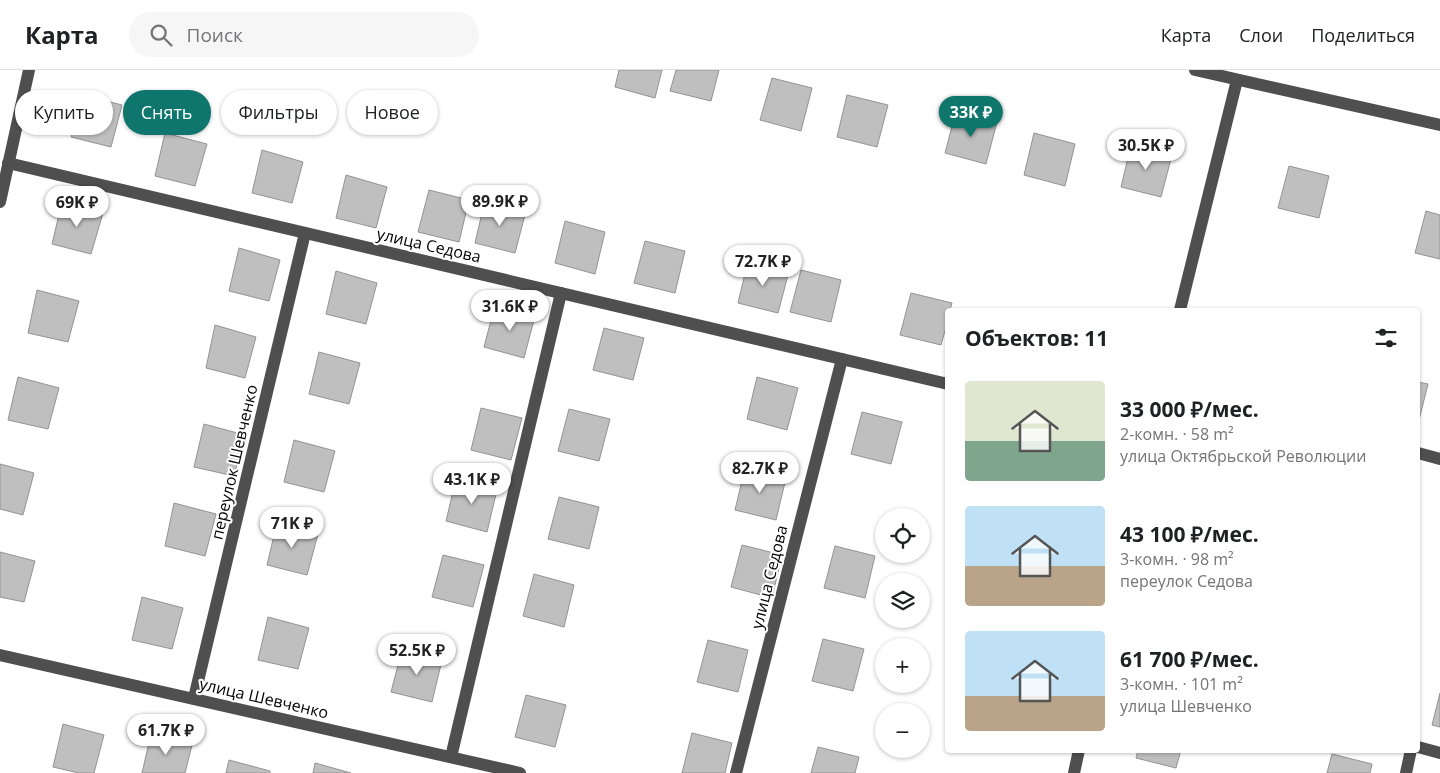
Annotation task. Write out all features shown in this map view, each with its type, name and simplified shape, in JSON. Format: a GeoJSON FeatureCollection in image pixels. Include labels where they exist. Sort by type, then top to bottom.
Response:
{"type":"FeatureCollection","features":[{"type":"Feature","properties":{"kind":"street"},"geometry":{"type":"LineString","coordinates":[[0,202],[29,70]]}},
{"type":"Feature","properties":{"kind":"street"},"geometry":{"type":"LineString","coordinates":[[1195,70],[1440,125]]}},
{"type":"Feature","properties":{"kind":"street"},"geometry":{"type":"LineString","coordinates":[[1180,308],[1237,80]]}},
{"type":"Feature","properties":{"kind":"street","name":"улица Седова"},"geometry":{"type":"LineString","coordinates":[[8,163],[945,383]]}},
{"type":"Feature","properties":{"kind":"street","name":"переулок Шевченко"},"geometry":{"type":"LineString","coordinates":[[194,698],[305,233]]}},
{"type":"Feature","properties":{"kind":"street"},"geometry":{"type":"LineString","coordinates":[[451,757],[561,293]]}},
{"type":"Feature","properties":{"kind":"street","name":"улица Седова"},"geometry":{"type":"LineString","coordinates":[[736,773],[842,360]]}},
{"type":"Feature","properties":{"kind":"street"},"geometry":{"type":"LineString","coordinates":[[1420,454],[1440,459]]}},
{"type":"Feature","properties":{"kind":"street","name":"улица Шевченко"},"geometry":{"type":"LineString","coordinates":[[0,655],[520,773]]}},
{"type":"Feature","properties":{"kind":"street"},"geometry":{"type":"LineString","coordinates":[[1420,748],[1440,753]]}},
{"type":"Feature","properties":{"kind":"street"},"geometry":{"type":"LineString","coordinates":[[1074,773],[1078,753]]}},
{"type":"Feature","properties":{"kind":"street"},"geometry":{"type":"LineString","coordinates":[[1406,773],[1411,753]]}},
{"type":"Feature","properties":{"kind":"building"},"geometry":{"type":"Polygon","coordinates":[[[619,70],[662,70],[655,98],[615,87],[619,70]]]}},
{"type":"Feature","properties":{"kind":"building"},"geometry":{"type":"Polygon","coordinates":[[[676,70],[719,70],[711,101],[670,91],[676,70]]]}},
{"type":"Feature","properties":{"kind":"building"},"geometry":{"type":"Polygon","coordinates":[[[772,78],[812,88],[801,131],[760,120],[772,78]]]}},
{"type":"Feature","properties":{"kind":"building"},"geometry":{"type":"Polygon","coordinates":[[[847,95],[888,105],[877,147],[837,137],[847,95]]]}},
{"type":"Feature","properties":{"kind":"building"},"geometry":{"type":"Polygon","coordinates":[[[113,103],[122,105],[111,147],[71,137],[71,135],[113,135],[113,103]]]}},
{"type":"Feature","properties":{"kind":"building"},"geometry":{"type":"Polygon","coordinates":[[[956,111],[997,122],[986,164],[945,153],[956,111]]]}},
{"type":"Feature","properties":{"kind":"building"},"geometry":{"type":"Polygon","coordinates":[[[1034,133],[1075,144],[1065,186],[1024,175],[1034,133]]]}},
{"type":"Feature","properties":{"kind":"building"},"geometry":{"type":"Polygon","coordinates":[[[165,135],[173,135],[207,144],[195,186],[155,176],[165,135]]]}},
{"type":"Feature","properties":{"kind":"building"},"geometry":{"type":"Polygon","coordinates":[[[1131,145],[1172,155],[1161,197],[1121,187],[1131,145]]]}},
{"type":"Feature","properties":{"kind":"building"},"geometry":{"type":"Polygon","coordinates":[[[262,150],[303,162],[292,203],[252,193],[262,150]]]}},
{"type":"Feature","properties":{"kind":"building"},"geometry":{"type":"Polygon","coordinates":[[[1289,166],[1329,176],[1319,218],[1278,208],[1289,166]]]}},
{"type":"Feature","properties":{"kind":"building"},"geometry":{"type":"Polygon","coordinates":[[[346,175],[387,187],[376,228],[336,218],[346,175]]]}},
{"type":"Feature","properties":{"kind":"building"},"geometry":{"type":"Polygon","coordinates":[[[429,190],[469,200],[459,242],[418,232],[429,190]]]}},
{"type":"Feature","properties":{"kind":"building"},"geometry":{"type":"Polygon","coordinates":[[[485,200],[526,211],[515,253],[475,243],[485,200]]]}},
{"type":"Feature","properties":{"kind":"building"},"geometry":{"type":"Polygon","coordinates":[[[62,202],[103,213],[91,254],[52,244],[62,202]]]}},
{"type":"Feature","properties":{"kind":"building"},"geometry":{"type":"Polygon","coordinates":[[[1426,211],[1440,215],[1440,259],[1415,253],[1426,211]]]}},
{"type":"Feature","properties":{"kind":"building"},"geometry":{"type":"Polygon","coordinates":[[[565,221],[605,232],[595,274],[555,263],[565,221]]]}},
{"type":"Feature","properties":{"kind":"building"},"geometry":{"type":"Polygon","coordinates":[[[645,241],[685,251],[675,293],[634,283],[645,241]]]}},
{"type":"Feature","properties":{"kind":"building"},"geometry":{"type":"Polygon","coordinates":[[[239,248],[280,260],[269,301],[229,291],[239,248]]]}},
{"type":"Feature","properties":{"kind":"building"},"geometry":{"type":"Polygon","coordinates":[[[748,261],[789,271],[778,313],[738,303],[748,261]]]}},
{"type":"Feature","properties":{"kind":"building"},"geometry":{"type":"Polygon","coordinates":[[[801,270],[841,280],[831,322],[790,312],[801,270]]]}},
{"type":"Feature","properties":{"kind":"building"},"geometry":{"type":"Polygon","coordinates":[[[336,271],[377,283],[366,324],[326,314],[336,271]]]}},
{"type":"Feature","properties":{"kind":"building"},"geometry":{"type":"Polygon","coordinates":[[[37,290],[79,301],[68,342],[28,333],[37,290]]]}},
{"type":"Feature","properties":{"kind":"building"},"geometry":{"type":"Polygon","coordinates":[[[911,293],[952,303],[951,308],[945,308],[945,331],[941,345],[900,335],[911,293]]]}},
{"type":"Feature","properties":{"kind":"building"},"geometry":{"type":"Polygon","coordinates":[[[495,305],[535,316],[524,358],[484,347],[495,305]]]}},
{"type":"Feature","properties":{"kind":"building"},"geometry":{"type":"Polygon","coordinates":[[[215,325],[256,337],[245,378],[206,368],[215,325]]]}},
{"type":"Feature","properties":{"kind":"building"},"geometry":{"type":"Polygon","coordinates":[[[604,328],[644,338],[633,380],[593,370],[604,328]]]}},
{"type":"Feature","properties":{"kind":"building"},"geometry":{"type":"Polygon","coordinates":[[[319,352],[360,363],[349,404],[309,394],[319,352]]]}},
{"type":"Feature","properties":{"kind":"building"},"geometry":{"type":"Polygon","coordinates":[[[18,377],[59,388],[48,429],[8,420],[18,377]]]}},
{"type":"Feature","properties":{"kind":"building"},"geometry":{"type":"Polygon","coordinates":[[[757,377],[798,388],[787,430],[747,419],[757,377]]]}},
{"type":"Feature","properties":{"kind":"building"},"geometry":{"type":"Polygon","coordinates":[[[1420,382],[1428,384],[1420,416],[1420,382]]]}},
{"type":"Feature","properties":{"kind":"building"},"geometry":{"type":"Polygon","coordinates":[[[481,408],[522,418],[511,460],[471,450],[481,408]]]}},
{"type":"Feature","properties":{"kind":"building"},"geometry":{"type":"Polygon","coordinates":[[[569,409],[610,419],[599,461],[558,451],[569,409]]]}},
{"type":"Feature","properties":{"kind":"building"},"geometry":{"type":"Polygon","coordinates":[[[862,412],[902,422],[891,464],[851,454],[862,412]]]}},
{"type":"Feature","properties":{"kind":"building"},"geometry":{"type":"Polygon","coordinates":[[[204,424],[245,435],[234,476],[194,467],[204,424]]]}},
{"type":"Feature","properties":{"kind":"building"},"geometry":{"type":"Polygon","coordinates":[[[294,440],[335,451],[324,492],[284,482],[294,440]]]}},
{"type":"Feature","properties":{"kind":"building"},"geometry":{"type":"Polygon","coordinates":[[[0,464],[34,473],[23,515],[0,509],[0,464]]]}},
{"type":"Feature","properties":{"kind":"building"},"geometry":{"type":"Polygon","coordinates":[[[745,468],[786,478],[776,520],[735,510],[745,468]]]}},
{"type":"Feature","properties":{"kind":"building"},"geometry":{"type":"Polygon","coordinates":[[[456,479],[497,490],[487,532],[446,521],[456,479]]]}},
{"type":"Feature","properties":{"kind":"building"},"geometry":{"type":"Polygon","coordinates":[[[559,497],[599,507],[589,549],[548,539],[559,497]]]}},
{"type":"Feature","properties":{"kind":"building"},"geometry":{"type":"Polygon","coordinates":[[[174,503],[216,514],[205,556],[165,546],[174,503]]]}},
{"type":"Feature","properties":{"kind":"building"},"geometry":{"type":"Polygon","coordinates":[[[277,523],[318,534],[307,575],[267,565],[277,523]]]}},
{"type":"Feature","properties":{"kind":"building"},"geometry":{"type":"Polygon","coordinates":[[[742,545],[782,555],[772,598],[731,587],[742,545]]]}},
{"type":"Feature","properties":{"kind":"building"},"geometry":{"type":"Polygon","coordinates":[[[835,546],[875,556],[865,598],[824,588],[835,546]]]}},
{"type":"Feature","properties":{"kind":"building"},"geometry":{"type":"Polygon","coordinates":[[[0,552],[35,561],[24,602],[0,597],[0,552]]]}},
{"type":"Feature","properties":{"kind":"building"},"geometry":{"type":"Polygon","coordinates":[[[443,555],[484,565],[473,607],[432,597],[443,555]]]}},
{"type":"Feature","properties":{"kind":"building"},"geometry":{"type":"Polygon","coordinates":[[[534,574],[574,585],[564,627],[523,616],[534,574]]]}},
{"type":"Feature","properties":{"kind":"building"},"geometry":{"type":"Polygon","coordinates":[[[142,597],[183,608],[172,649],[132,640],[142,597]]]}},
{"type":"Feature","properties":{"kind":"building"},"geometry":{"type":"Polygon","coordinates":[[[268,617],[309,628],[298,669],[258,660],[268,617]]]}},
{"type":"Feature","properties":{"kind":"building"},"geometry":{"type":"Polygon","coordinates":[[[823,639],[864,649],[853,691],[812,681],[823,639]]]}},
{"type":"Feature","properties":{"kind":"building"},"geometry":{"type":"Polygon","coordinates":[[[708,640],[748,650],[738,692],[697,682],[708,640]]]}},
{"type":"Feature","properties":{"kind":"building"},"geometry":{"type":"Polygon","coordinates":[[[402,650],[442,660],[432,702],[391,692],[402,650]]]}},
{"type":"Feature","properties":{"kind":"building"},"geometry":{"type":"Polygon","coordinates":[[[1440,693],[1440,727],[1432,725],[1440,693]]]}},
{"type":"Feature","properties":{"kind":"building"},"geometry":{"type":"Polygon","coordinates":[[[526,695],[566,705],[555,747],[515,737],[526,695]]]}},
{"type":"Feature","properties":{"kind":"building"},"geometry":{"type":"Polygon","coordinates":[[[63,724],[104,735],[94,773],[79,773],[53,767],[63,724]]]}},
{"type":"Feature","properties":{"kind":"building"},"geometry":{"type":"Polygon","coordinates":[[[692,733],[732,743],[725,773],[682,773],[692,733]]]}},
{"type":"Feature","properties":{"kind":"building"},"geometry":{"type":"Polygon","coordinates":[[[151,734],[192,745],[185,773],[142,773],[151,734]]]}},
{"type":"Feature","properties":{"kind":"building"},"geometry":{"type":"Polygon","coordinates":[[[818,747],[859,757],[855,773],[811,773],[818,747]]]}},
{"type":"Feature","properties":{"kind":"building"},"geometry":{"type":"Polygon","coordinates":[[[1137,753],[1180,753],[1176,768],[1136,758],[1137,753]]]}},
{"type":"Feature","properties":{"kind":"building"},"geometry":{"type":"Polygon","coordinates":[[[1332,754],[1372,764],[1370,773],[1327,773],[1332,754]]]}},
{"type":"Feature","properties":{"kind":"building"},"geometry":{"type":"Polygon","coordinates":[[[229,760],[270,771],[270,773],[226,773],[229,760]]]}},
{"type":"Feature","properties":{"kind":"building"},"geometry":{"type":"Polygon","coordinates":[[[315,763],[351,773],[313,773],[315,763]]]}}]}
